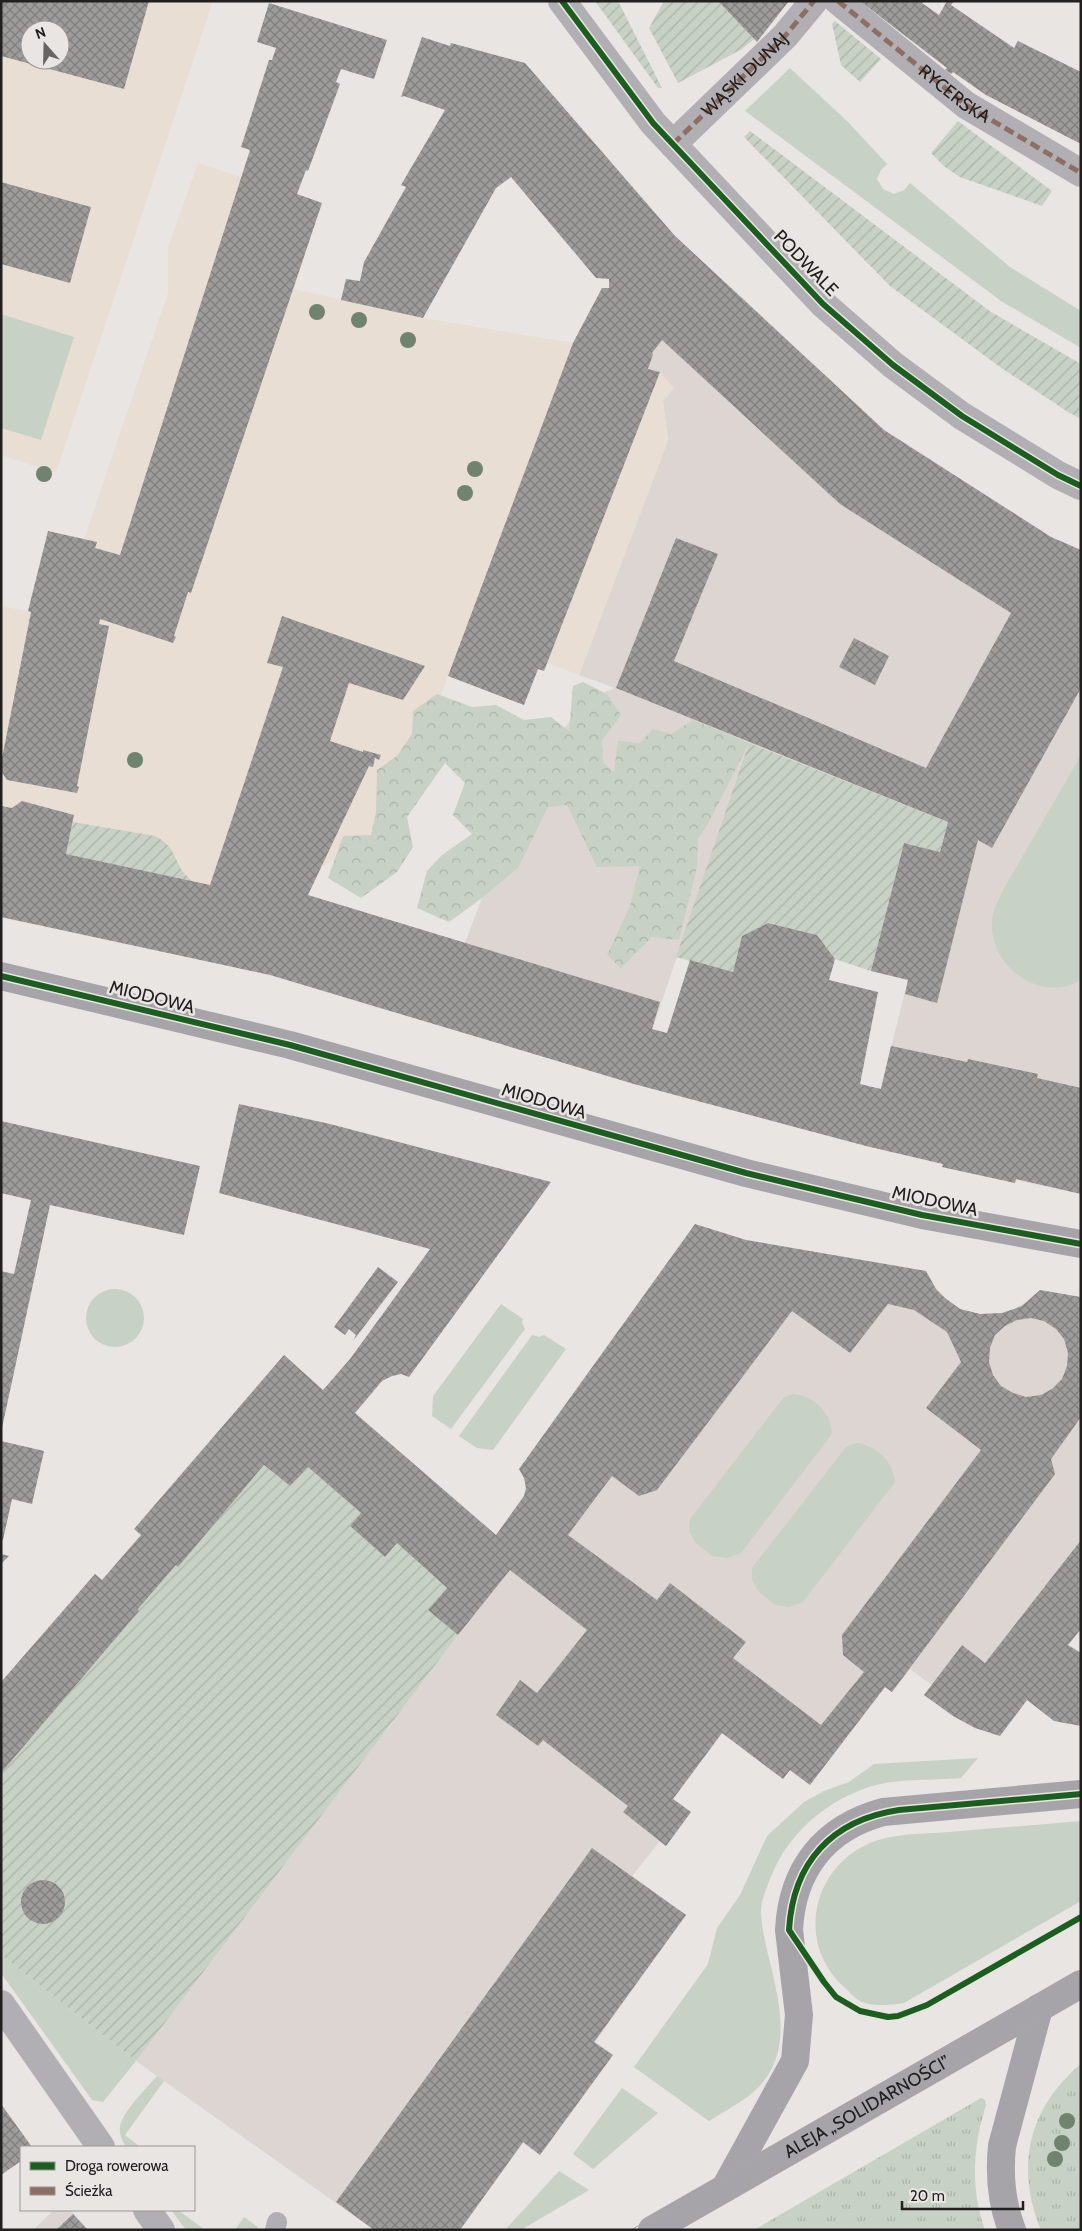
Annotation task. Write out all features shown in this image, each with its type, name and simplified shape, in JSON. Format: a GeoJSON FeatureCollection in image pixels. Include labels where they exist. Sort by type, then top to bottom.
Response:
{"type":"FeatureCollection","features":[{"type":"Feature","properties":{"kind":"main road","name":"MIODOWA"},"geometry":{"type":"LineString","coordinates":[[1,976],[290,1045],[746,1173],[922,1214],[1081,1244]]}},
{"type":"Feature","properties":{"kind":"main road"},"geometry":{"type":"LineString","coordinates":[[724,2188],[795,2061],[799,2015],[790,1916],[796,1888],[802,1874],[820,1848],[844,1828],[883,1812],[1081,1794]]}},
{"type":"Feature","properties":{"kind":"main road","name":"ALEJA „SOLIDARNOŚCI”"},"geometry":{"type":"LineString","coordinates":[[652,2230],[1081,1984]]}},
{"type":"Feature","properties":{"kind":"main road"},"geometry":{"type":"LineString","coordinates":[[1012,2230],[1001,2193],[1000,2168],[1002,2146],[1039,2008]]}},
{"type":"Feature","properties":{"kind":"street"},"geometry":{"type":"LineString","coordinates":[[541,1],[570,12]]}},
{"type":"Feature","properties":{"kind":"street","name":"WĄSKI DUNAJ"},"geometry":{"type":"LineString","coordinates":[[673,144],[785,36],[814,1]]}},
{"type":"Feature","properties":{"kind":"street","name":"RYCERSKA"},"geometry":{"type":"LineString","coordinates":[[838,1],[966,104],[1081,173]]}},
{"type":"Feature","properties":{"kind":"street","name":"PODWALE"},"geometry":{"type":"LineString","coordinates":[[570,12],[653,123],[823,304],[893,365],[962,416],[1058,475],[1081,486]]}},
{"type":"Feature","properties":{"kind":"street"},"geometry":{"type":"LineString","coordinates":[[1,2004],[100,2146]]}},
{"type":"Feature","properties":{"kind":"street"},"geometry":{"type":"LineString","coordinates":[[148,2211],[161,2230]]}},
{"type":"Feature","properties":{"kind":"shaded area"},"geometry":{"type":"Polygon","coordinates":[[[1,1],[213,1],[56,473],[1,455],[1,1]]]}},
{"type":"Feature","properties":{"kind":"shaded area"},"geometry":{"type":"Polygon","coordinates":[[[198,163],[322,203],[294,289],[423,318],[573,343],[660,372],[674,388],[663,402],[668,440],[579,675],[547,663],[544,671],[538,669],[524,705],[448,676],[392,832],[321,867],[308,895],[178,953],[1,918],[1,771],[7,780],[77,793],[79,787],[77,786],[109,626],[99,624],[120,555],[95,548],[96,542],[84,539],[168,293],[168,248],[198,163]]]}},
{"type":"Feature","properties":{"kind":"shaded area"},"geometry":{"type":"Polygon","coordinates":[[[675,236],[884,430],[1051,537],[1081,550],[1081,1194],[1016,1180],[1015,1183],[942,1167],[943,1164],[866,1146],[948,822],[749,743],[634,1084],[435,1023],[528,775],[586,700],[615,688],[579,675],[668,440],[663,402],[648,370],[675,236]]]}},
{"type":"Feature","properties":{"kind":"shaded area"},"geometry":{"type":"Polygon","coordinates":[[[1,606],[31,612],[1,763],[1,606]]]}},
{"type":"Feature","properties":{"kind":"shaded area"},"geometry":{"type":"Polygon","coordinates":[[[746,1240],[926,1271],[936,1289],[945,1298],[960,1309],[980,1314],[1002,1313],[1014,1309],[1031,1299],[1081,1297],[1081,1540],[985,1663],[962,1645],[932,1685],[910,1669],[892,1692],[885,1687],[810,1785],[790,1770],[783,1779],[722,1733],[673,1799],[691,1812],[666,1846],[660,1841],[632,1876],[686,1915],[595,2042],[613,2055],[540,2155],[523,2143],[460,2230],[374,2230],[136,2061],[458,1635],[510,1570],[746,1240]]]}},
{"type":"Feature","properties":{"kind":"shaded area"},"geometry":{"type":"Polygon","coordinates":[[[53,2211],[71,2211],[88,2230],[33,2230],[53,2211]]]}},
{"type":"Feature","properties":{"kind":"green space"},"geometry":{"type":"Polygon","coordinates":[[[595,1],[618,1],[662,88],[658,88],[595,1]]]}},
{"type":"Feature","properties":{"kind":"green space"},"geometry":{"type":"Polygon","coordinates":[[[664,1],[718,1],[754,39],[742,49],[678,83],[649,28],[664,1]]]}},
{"type":"Feature","properties":{"kind":"green space"},"geometry":{"type":"Polygon","coordinates":[[[835,21],[881,59],[860,82],[841,65],[832,24],[835,21]]]}},
{"type":"Feature","properties":{"kind":"green space"},"geometry":{"type":"Polygon","coordinates":[[[790,68],[848,122],[887,164],[881,170],[877,179],[883,189],[894,194],[904,190],[910,183],[1010,267],[1081,311],[1081,348],[1001,301],[745,111],[790,68]]]}},
{"type":"Feature","properties":{"kind":"green space"},"geometry":{"type":"Polygon","coordinates":[[[958,121],[1052,191],[1042,206],[960,177],[945,167],[931,153],[958,121]]]}},
{"type":"Feature","properties":{"kind":"green space"},"geometry":{"type":"Polygon","coordinates":[[[750,131],[991,312],[1081,364],[1081,419],[1000,367],[890,286],[744,137],[750,131]]]}},
{"type":"Feature","properties":{"kind":"green space"},"geometry":{"type":"Polygon","coordinates":[[[1,314],[74,337],[41,440],[1,428],[1,314]]]}},
{"type":"Feature","properties":{"kind":"green space"},"geometry":{"type":"Polygon","coordinates":[[[583,682],[607,694],[621,715],[602,741],[603,763],[614,772],[618,741],[640,743],[653,729],[671,734],[693,720],[749,743],[708,824],[698,838],[697,867],[679,940],[652,937],[621,968],[607,955],[630,906],[640,866],[597,867],[567,805],[548,807],[518,868],[449,922],[417,908],[427,871],[442,855],[472,834],[453,815],[465,783],[445,763],[407,817],[413,847],[397,872],[361,898],[328,878],[343,836],[371,835],[376,812],[377,770],[397,756],[412,734],[413,711],[437,694],[472,707],[496,705],[524,720],[551,717],[569,731],[573,686],[583,682]]]}},
{"type":"Feature","properties":{"kind":"green space"},"geometry":{"type":"Polygon","coordinates":[[[749,743],[948,822],[940,852],[904,843],[871,971],[835,959],[817,935],[768,923],[742,936],[733,972],[676,957],[749,743]]]}},
{"type":"Feature","properties":{"kind":"green space"},"geometry":{"type":"Polygon","coordinates":[[[1081,755],[1081,980],[1064,987],[1048,987],[1032,983],[1017,974],[1005,962],[996,948],[992,931],[993,914],[1002,892],[1081,755]]]}},
{"type":"Feature","properties":{"kind":"green space"},"geometry":{"type":"Polygon","coordinates":[[[73,822],[155,836],[168,846],[181,869],[194,883],[66,854],[73,822]]]}},
{"type":"Feature","properties":{"kind":"green space"},"geometry":{"type":"Polygon","coordinates":[[[115,1289],[126,1291],[139,1302],[144,1318],[142,1329],[131,1342],[115,1347],[104,1345],[91,1334],[86,1318],[88,1307],[99,1294],[115,1289]]]}},
{"type":"Feature","properties":{"kind":"green space"},"geometry":{"type":"Polygon","coordinates":[[[501,1304],[523,1319],[522,1323],[525,1329],[451,1429],[432,1416],[433,1396],[501,1304]]]}},
{"type":"Feature","properties":{"kind":"green space"},"geometry":{"type":"Polygon","coordinates":[[[532,1335],[539,1337],[544,1335],[566,1349],[493,1450],[477,1448],[459,1436],[532,1335]]]}},
{"type":"Feature","properties":{"kind":"green space"},"geometry":{"type":"Polygon","coordinates":[[[794,1394],[809,1398],[821,1407],[831,1426],[832,1434],[741,1553],[727,1558],[712,1556],[695,1542],[689,1531],[690,1519],[784,1397],[794,1394]]]}},
{"type":"Feature","properties":{"kind":"green space"},"geometry":{"type":"Polygon","coordinates":[[[857,1443],[872,1448],[888,1461],[894,1474],[895,1482],[803,1602],[789,1607],[775,1605],[758,1591],[752,1580],[752,1568],[846,1447],[857,1443]]]}},
{"type":"Feature","properties":{"kind":"green space"},"geometry":{"type":"Polygon","coordinates":[[[264,1465],[290,1486],[308,1467],[361,1513],[350,1526],[385,1557],[397,1543],[447,1588],[428,1610],[458,1635],[136,2061],[1,1955],[1,1773],[139,1611],[138,1609],[176,1565],[178,1566],[264,1465]]]}},
{"type":"Feature","properties":{"kind":"green space"},"geometry":{"type":"Polygon","coordinates":[[[978,1758],[961,1778],[885,1783],[850,1794],[818,1814],[804,1826],[781,1856],[763,1899],[761,1915],[777,1992],[781,2031],[778,2050],[772,2068],[753,2093],[709,2121],[634,2067],[708,1964],[717,1928],[740,1895],[767,1836],[804,1802],[824,1791],[849,1782],[874,1764],[978,1758]]]}},
{"type":"Feature","properties":{"kind":"green space"},"geometry":{"type":"Polygon","coordinates":[[[1081,1821],[1081,1901],[904,2003],[876,2005],[860,2001],[843,1986],[828,1968],[819,1949],[816,1928],[817,1907],[824,1888],[835,1870],[850,1855],[870,1843],[889,1837],[1081,1821]]]}},
{"type":"Feature","properties":{"kind":"green space"},"geometry":{"type":"Polygon","coordinates":[[[1,1955],[136,2061],[103,2102],[92,2100],[1,1973],[1,1955]]]}},
{"type":"Feature","properties":{"kind":"green space"},"geometry":{"type":"Polygon","coordinates":[[[1081,2064],[1081,2230],[1041,2230],[1033,2207],[1029,2184],[1028,2161],[1031,2140],[1038,2119],[1049,2100],[1063,2081],[1081,2064]]]}},
{"type":"Feature","properties":{"kind":"green space"},"geometry":{"type":"Polygon","coordinates":[[[157,2076],[164,2081],[125,2135],[139,2146],[126,2146],[120,2133],[121,2122],[141,2094],[157,2076]]]}},
{"type":"Feature","properties":{"kind":"green space"},"geometry":{"type":"Polygon","coordinates":[[[622,2088],[658,2113],[593,2169],[573,2154],[622,2088]]]}},
{"type":"Feature","properties":{"kind":"green space"},"geometry":{"type":"Polygon","coordinates":[[[981,2098],[985,2100],[986,2105],[978,2136],[975,2183],[980,2214],[985,2230],[754,2230],[981,2098]]]}},
{"type":"Feature","properties":{"kind":"green space"},"geometry":{"type":"Polygon","coordinates":[[[559,2171],[589,2190],[521,2230],[505,2230],[559,2171]]]}},
{"type":"Feature","properties":{"kind":"green space"},"geometry":{"type":"Polygon","coordinates":[[[172,2211],[179,2211],[205,2230],[186,2230],[172,2211]]]}},
{"type":"Feature","properties":{"kind":"green space"},"geometry":{"type":"Polygon","coordinates":[[[244,2217],[258,2227],[256,2230],[235,2230],[244,2217]]]}},
{"type":"Feature","properties":{"kind":"building"},"geometry":{"type":"Polygon","coordinates":[[[1,1],[149,1],[124,89],[53,70],[70,70],[70,20],[20,20],[20,61],[1,56],[1,1]]]}},
{"type":"Feature","properties":{"kind":"building"},"geometry":{"type":"Polygon","coordinates":[[[718,1],[789,1],[757,42],[718,1]]]}},
{"type":"Feature","properties":{"kind":"building"},"geometry":{"type":"Polygon","coordinates":[[[860,1],[923,1],[922,3],[939,15],[947,1],[954,1],[951,5],[1014,48],[1018,41],[1081,72],[1081,144],[986,95],[953,72],[951,74],[945,70],[947,68],[860,1]]]}},
{"type":"Feature","properties":{"kind":"building"},"geometry":{"type":"Polygon","coordinates":[[[269,3],[387,40],[374,79],[341,69],[336,82],[340,84],[308,171],[306,170],[297,194],[322,203],[191,593],[188,592],[173,643],[100,619],[99,624],[109,626],[77,793],[7,780],[1,771],[1,763],[31,612],[28,611],[48,531],[97,542],[95,548],[120,555],[250,150],[241,147],[269,60],[272,60],[276,48],[257,42],[269,3]]]}},
{"type":"Feature","properties":{"kind":"building"},"geometry":{"type":"Polygon","coordinates":[[[422,37],[450,46],[451,43],[525,63],[675,236],[884,430],[1051,537],[1081,550],[1081,688],[992,848],[978,840],[937,1003],[905,994],[908,980],[871,971],[904,843],[940,852],[948,822],[616,688],[676,538],[718,554],[674,661],[926,768],[1011,613],[840,504],[662,340],[652,353],[648,369],[660,372],[544,671],[538,669],[524,705],[448,676],[573,343],[602,288],[609,288],[609,279],[596,278],[511,177],[496,188],[423,318],[341,300],[346,279],[360,281],[364,262],[406,187],[401,185],[445,110],[404,96],[401,97],[422,37]]]}},
{"type":"Feature","properties":{"kind":"building"},"geometry":{"type":"Polygon","coordinates":[[[1,182],[91,207],[70,283],[1,264],[1,182]]]}},
{"type":"Feature","properties":{"kind":"building"},"geometry":{"type":"Polygon","coordinates":[[[282,616],[425,666],[403,700],[349,683],[330,741],[363,752],[363,750],[381,755],[379,760],[375,758],[373,767],[369,766],[308,895],[660,1002],[652,1029],[667,1033],[690,960],[733,972],[742,936],[768,923],[817,935],[835,959],[829,980],[878,992],[860,1084],[881,1089],[891,1046],[967,1062],[968,1059],[1038,1074],[1037,1078],[1081,1088],[1081,1194],[1016,1179],[1015,1183],[942,1167],[943,1164],[866,1146],[634,1084],[270,975],[1,917],[1,806],[12,808],[22,801],[74,815],[66,854],[210,885],[283,667],[267,663],[282,616]]]}},
{"type":"Feature","properties":{"kind":"building"},"geometry":{"type":"Polygon","coordinates":[[[854,638],[889,656],[875,685],[839,667],[854,638]]]}},
{"type":"Feature","properties":{"kind":"building"},"geometry":{"type":"Polygon","coordinates":[[[239,1104],[330,1124],[551,1182],[409,1377],[401,1374],[382,1381],[355,1413],[496,1535],[524,1496],[526,1488],[524,1478],[519,1469],[695,1224],[746,1240],[926,1271],[936,1289],[945,1298],[960,1309],[980,1314],[1002,1313],[1022,1306],[1040,1290],[1081,1297],[1081,1417],[1051,1459],[1055,1474],[892,1692],[885,1687],[810,1785],[790,1770],[783,1779],[722,1733],[673,1799],[691,1812],[666,1846],[623,1812],[628,1806],[543,1740],[538,1746],[496,1715],[520,1680],[537,1693],[587,1630],[510,1570],[458,1635],[428,1610],[447,1588],[397,1543],[385,1557],[350,1526],[361,1513],[308,1467],[290,1486],[264,1465],[178,1567],[176,1565],[138,1609],[139,1611],[1,1773],[1,1682],[95,1574],[102,1580],[141,1535],[134,1529],[284,1355],[323,1390],[350,1359],[430,1249],[219,1193],[239,1104]],[[888,1304],[850,1353],[792,1311],[657,1490],[639,1496],[612,1476],[568,1535],[657,1600],[670,1583],[746,1642],[733,1658],[821,1725],[864,1672],[843,1655],[842,1635],[981,1450],[926,1408],[961,1362],[947,1332],[914,1310],[888,1304]],[[1031,1318],[1017,1320],[1005,1326],[995,1335],[990,1348],[989,1362],[993,1375],[1001,1386],[1013,1393],[1026,1397],[1041,1395],[1052,1389],[1062,1379],[1067,1366],[1068,1353],[1064,1339],[1056,1329],[1044,1321],[1031,1318]]]}},
{"type":"Feature","properties":{"kind":"building"},"geometry":{"type":"Polygon","coordinates":[[[1,1121],[200,1166],[184,1235],[50,1205],[2,1428],[1,1271],[14,1274],[31,1200],[1,1193],[1,1121]]]}},
{"type":"Feature","properties":{"kind":"building"},"geometry":{"type":"Polygon","coordinates":[[[378,1267],[398,1282],[353,1341],[356,1335],[349,1329],[345,1335],[334,1327],[378,1267]]]}},
{"type":"Feature","properties":{"kind":"building"},"geometry":{"type":"Polygon","coordinates":[[[1,1441],[44,1451],[32,1504],[12,1499],[3,1540],[1,1540],[1,1441]]]}},
{"type":"Feature","properties":{"kind":"building"},"geometry":{"type":"Polygon","coordinates":[[[1081,1540],[1081,1629],[1068,1645],[1081,1653],[1081,1726],[1054,1721],[1027,1700],[1000,1736],[975,1728],[953,1716],[924,1695],[962,1645],[985,1663],[1081,1540]]]}},
{"type":"Feature","properties":{"kind":"building"},"geometry":{"type":"Polygon","coordinates":[[[1,1554],[9,1556],[1,1564],[1,1554]]]}},
{"type":"Feature","properties":{"kind":"building"},"geometry":{"type":"Polygon","coordinates":[[[592,1848],[686,1915],[594,2042],[613,2055],[540,2155],[523,2142],[460,2230],[374,2230],[336,2202],[592,1848]]]}},
{"type":"Feature","properties":{"kind":"building"},"geometry":{"type":"Polygon","coordinates":[[[47,1880],[59,1886],[64,1894],[64,1910],[59,1918],[51,1923],[39,1924],[27,1918],[22,1910],[21,1898],[27,1886],[35,1881],[47,1880]]]}},
{"type":"Feature","properties":{"kind":"building"},"geometry":{"type":"Polygon","coordinates":[[[1,2104],[31,2146],[20,2146],[20,2162],[1,2175],[1,2104]]]}},
{"type":"Feature","properties":{"kind":"building"},"geometry":{"type":"Polygon","coordinates":[[[73,2214],[88,2230],[56,2230],[73,2214]]]}},
{"type":"Feature","properties":{"kind":"tram line"},"geometry":{"type":"LineString","coordinates":[[631,2230],[1081,1971]]}},
{"type":"Feature","properties":{"kind":"tram line"},"geometry":{"type":"LineString","coordinates":[[674,2230],[1081,1995]]}},
{"type":"Feature","properties":{"kind":"marked path"},"geometry":{"type":"LineString","coordinates":[[673,144],[785,36],[814,1]]}},
{"type":"Feature","properties":{"kind":"marked path"},"geometry":{"type":"LineString","coordinates":[[838,1],[966,105],[1081,173]]}},
{"type":"Feature","properties":{"kind":"cycle path"},"geometry":{"type":"LineString","coordinates":[[562,1],[653,123],[823,304],[893,365],[962,416],[1058,475],[1081,486]]}},
{"type":"Feature","properties":{"kind":"cycle path"},"geometry":{"type":"LineString","coordinates":[[1,976],[290,1045],[746,1173],[922,1215],[1081,1244]]}},
{"type":"Feature","properties":{"kind":"cycle path"},"geometry":{"type":"LineString","coordinates":[[1081,1794],[899,1810],[875,1815],[854,1823],[836,1834],[820,1848],[808,1865],[798,1884],[792,1906],[789,1930],[836,1997],[860,2011],[888,2017],[898,2016],[927,2005],[1081,1917]]}}]}
